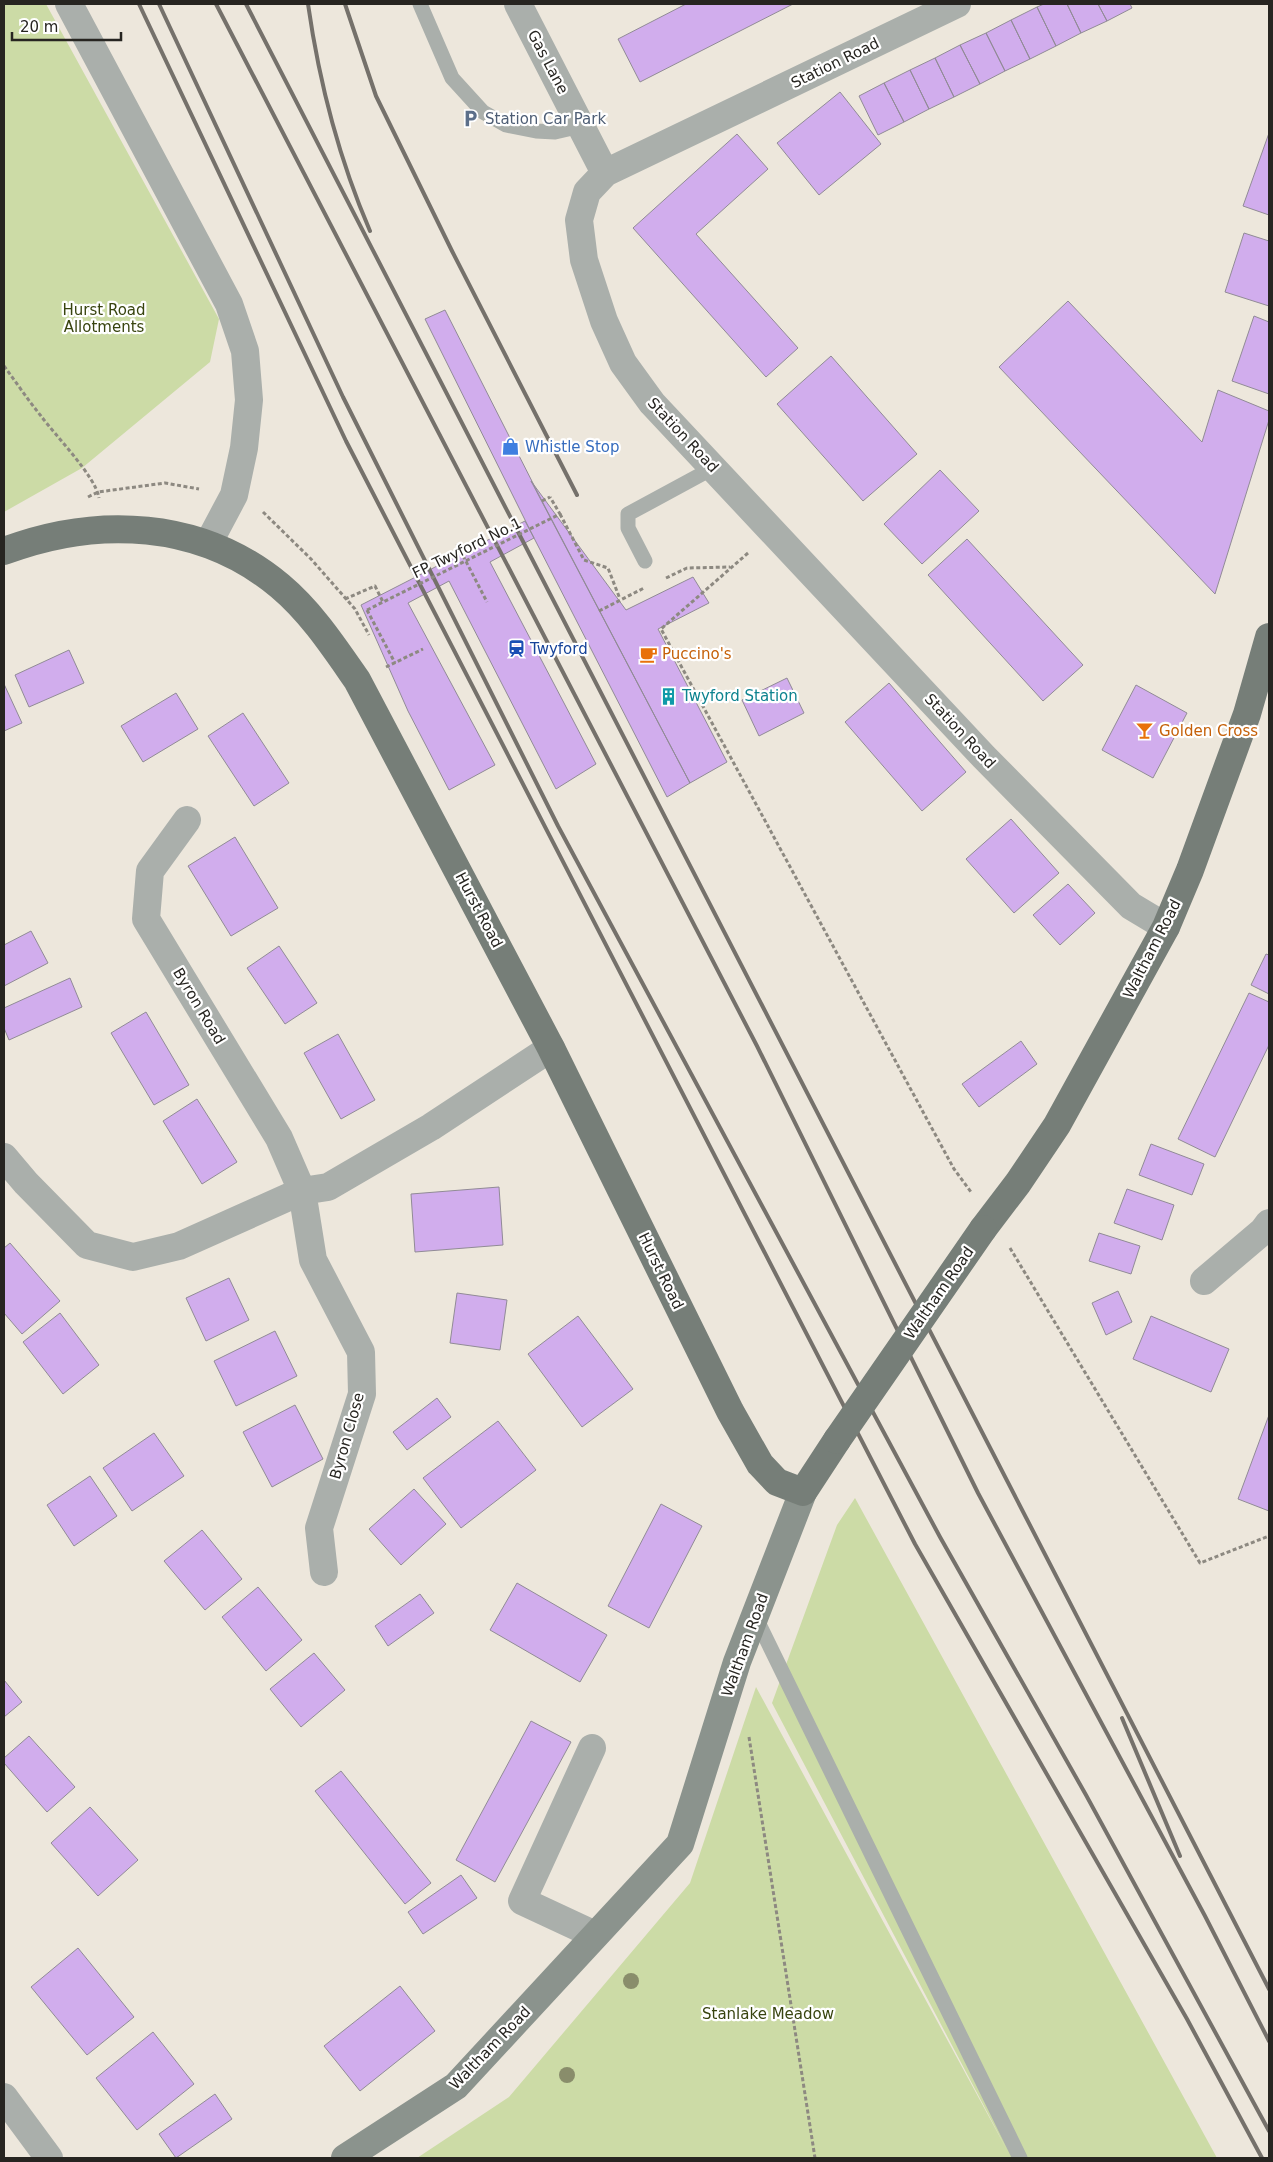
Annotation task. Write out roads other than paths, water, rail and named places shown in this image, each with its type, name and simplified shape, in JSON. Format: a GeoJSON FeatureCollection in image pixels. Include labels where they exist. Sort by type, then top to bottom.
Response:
{"type":"FeatureCollection","features":[{"type":"Feature","properties":{"kind":"main road","name":"Hurst Road"},"geometry":{"type":"LineString","coordinates":[[4,551],[75,532],[105,529],[162,532],[208,544],[237,558],[280,586],[306,611],[333,645],[357,680],[551,1048],[730,1411],[760,1464],[777,1482],[803,1492]]}},
{"type":"Feature","properties":{"kind":"main road","name":"Waltham Road"},"geometry":{"type":"LineString","coordinates":[[345,2158],[456,2086],[680,1844],[737,1662],[803,1492],[987,1223],[1057,1125],[1166,927],[1190,870],[1243,724],[1269,637]]}},
{"type":"Feature","properties":{"kind":"street"},"geometry":{"type":"LineString","coordinates":[[69,4],[230,304],[245,351],[249,400],[244,448],[234,495],[208,544]]}},
{"type":"Feature","properties":{"kind":"street","name":"Gas Lane"},"geometry":{"type":"LineString","coordinates":[[518,4],[605,173]]}},
{"type":"Feature","properties":{"kind":"street","name":"Station Road"},"geometry":{"type":"LineString","coordinates":[[957,4],[605,173],[587,192],[579,220],[584,260],[604,321],[623,363],[652,403],[984,757],[1088,864],[1131,906],[1166,927]]}},
{"type":"Feature","properties":{"kind":"street","name":"Byron Road"},"geometry":{"type":"LineString","coordinates":[[187,820],[150,871],[146,919],[279,1138],[302,1191]]}},
{"type":"Feature","properties":{"kind":"street"},"geometry":{"type":"LineString","coordinates":[[4,1158],[87,1245],[133,1257],[179,1246],[302,1191],[328,1187],[431,1127],[551,1048]]}},
{"type":"Feature","properties":{"kind":"street","name":"Byron Close"},"geometry":{"type":"LineString","coordinates":[[302,1191],[313,1260],[361,1352],[362,1394],[319,1528],[324,1572]]}},
{"type":"Feature","properties":{"kind":"street"},"geometry":{"type":"LineString","coordinates":[[1204,1282],[1263,1231],[1269,1223]]}},
{"type":"Feature","properties":{"kind":"street"},"geometry":{"type":"LineString","coordinates":[[592,1748],[522,1901],[595,1935]]}},
{"type":"Feature","properties":{"kind":"street"},"geometry":{"type":"LineString","coordinates":[[4,2097],[49,2158]]}},
{"type":"Feature","properties":{"kind":"lane"},"geometry":{"type":"LineString","coordinates":[[420,4],[452,78],[482,112],[506,125],[536,131],[556,132],[581,126]]}},
{"type":"Feature","properties":{"kind":"lane"},"geometry":{"type":"LineString","coordinates":[[645,561],[628,528],[628,514],[713,468]]}},
{"type":"Feature","properties":{"kind":"lane"},"geometry":{"type":"LineString","coordinates":[[755,1616],[1020,2158]]}},
{"type":"Feature","properties":{"kind":"railway"},"geometry":{"type":"LineString","coordinates":[[139,4],[346,441],[915,1544],[1187,2019],[1262,2158]]}},
{"type":"Feature","properties":{"kind":"railway"},"geometry":{"type":"LineString","coordinates":[[159,4],[343,397],[558,826],[940,1537],[1086,1795],[1269,2131]]}},
{"type":"Feature","properties":{"kind":"railway"},"geometry":{"type":"LineString","coordinates":[[216,4],[757,1046],[978,1493],[1205,1916],[1269,2041]]}},
{"type":"Feature","properties":{"kind":"railway"},"geometry":{"type":"LineString","coordinates":[[246,4],[1269,1989]]}},
{"type":"Feature","properties":{"kind":"railway"},"geometry":{"type":"LineString","coordinates":[[308,4],[324,91],[349,176],[370,231]]}},
{"type":"Feature","properties":{"kind":"railway"},"geometry":{"type":"LineString","coordinates":[[345,4],[376,96],[452,251],[577,495]]}},
{"type":"Feature","properties":{"kind":"railway"},"geometry":{"type":"LineString","coordinates":[[1122,1718],[1180,1856]]}},
{"type":"Feature","properties":{"kind":"place","name":"Station Car Park"},"geometry":{"type":"Point","coordinates":[471,119]}},
{"type":"Feature","properties":{"kind":"place","name":"Whistle Stop"},"geometry":{"type":"Point","coordinates":[511,447]}},
{"type":"Feature","properties":{"kind":"place","name":"Twyford"},"geometry":{"type":"Point","coordinates":[516,649]}},
{"type":"Feature","properties":{"kind":"place","name":"Puccino's"},"geometry":{"type":"Point","coordinates":[648,654]}},
{"type":"Feature","properties":{"kind":"place","name":"Twyford Station"},"geometry":{"type":"Point","coordinates":[668,696]}},
{"type":"Feature","properties":{"kind":"place","name":"Golden Cross"},"geometry":{"type":"Point","coordinates":[1145,731]}},
{"type":"Feature","properties":{"kind":"park label","name":"Hurst Road Allotments"},"geometry":{"type":"Point","coordinates":[104,318]}},
{"type":"Feature","properties":{"kind":"park label","name":"Stanlake Meadow"},"geometry":{"type":"Point","coordinates":[768,2014]}}]}
